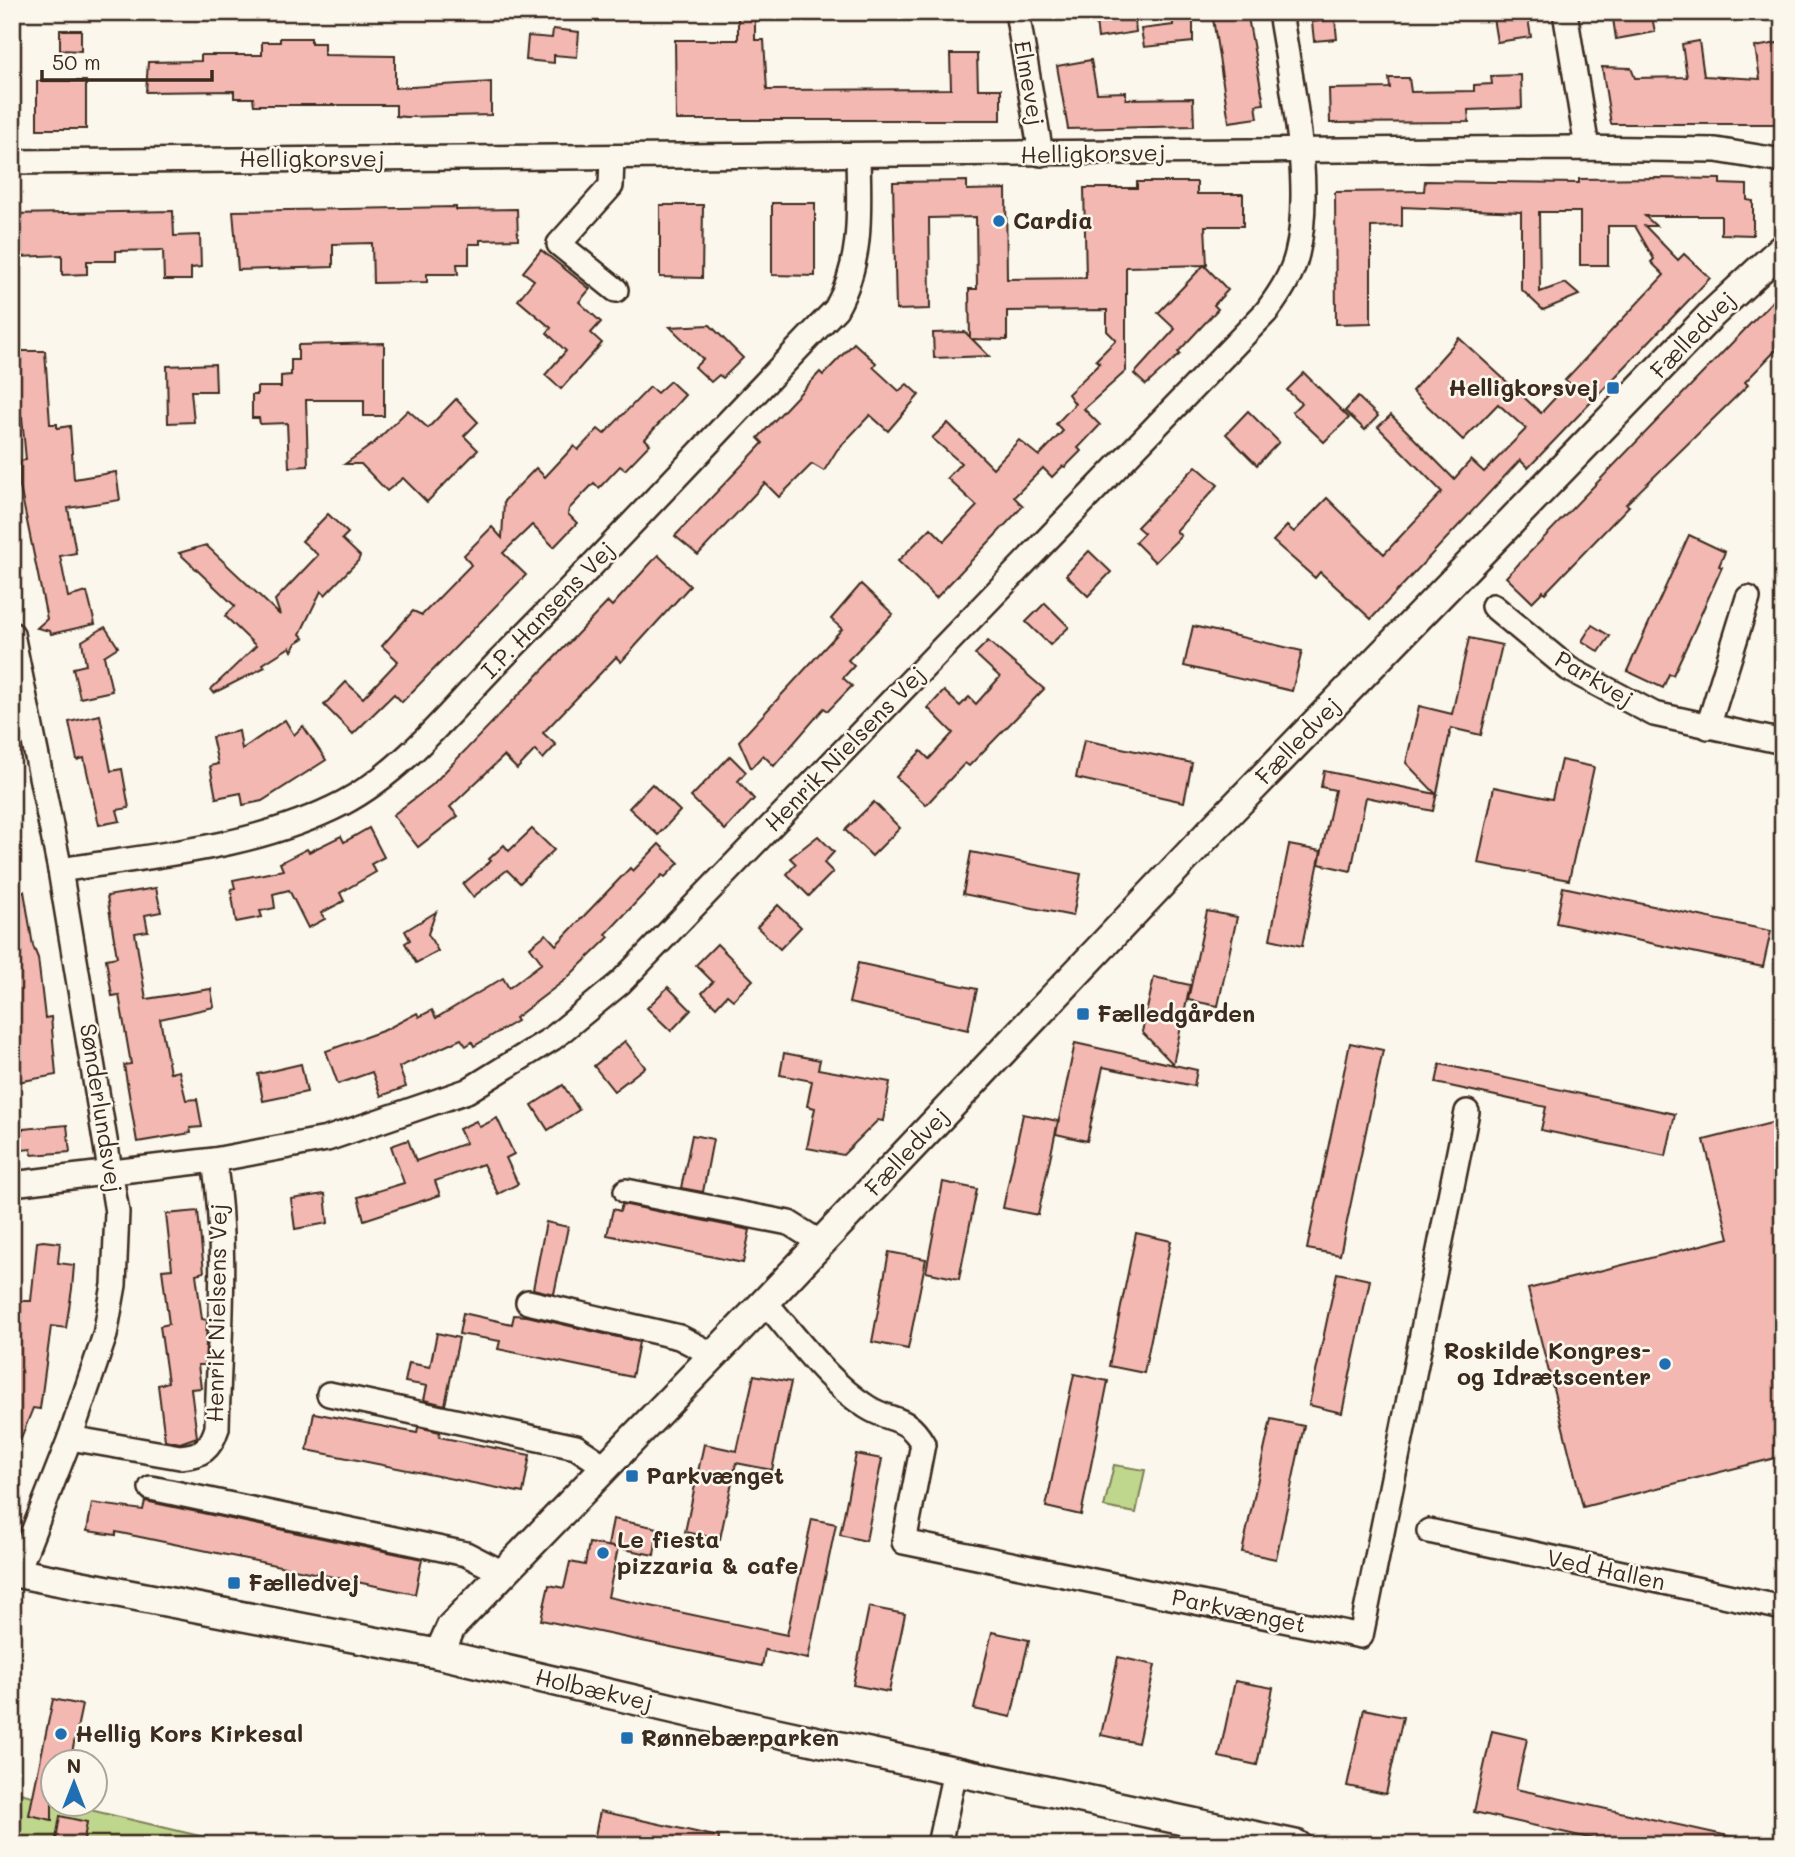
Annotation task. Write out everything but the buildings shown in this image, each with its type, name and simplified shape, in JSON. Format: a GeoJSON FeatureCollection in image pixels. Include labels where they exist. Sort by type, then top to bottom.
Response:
{"type":"FeatureCollection","features":[{"type":"Feature","properties":{"kind":"street","name":"Elmevej"},"geometry":{"type":"LineString","coordinates":[[1017,12],[1041,154]]}},
{"type":"Feature","properties":{"kind":"street","name":"Henrik Nielsens Vej"},"geometry":{"type":"LineString","coordinates":[[12,1184],[214,1160],[327,1139],[467,1091],[553,1038],[620,983],[1267,311],[1286,284],[1297,253],[1301,152],[1280,12]]}},
{"type":"Feature","properties":{"kind":"street"},"geometry":{"type":"LineString","coordinates":[[1565,12],[1587,148]]}},
{"type":"Feature","properties":{"kind":"street","name":"Helligkorsvej"},"geometry":{"type":"LineString","coordinates":[[12,162],[1587,148],[1716,150],[1783,161]]}},
{"type":"Feature","properties":{"kind":"street","name":"I.P. Hansens Vej"},"geometry":{"type":"LineString","coordinates":[[61,870],[211,846],[281,828],[344,802],[397,765],[573,586],[836,309],[851,280],[858,248],[858,156]]}},
{"type":"Feature","properties":{"kind":"street"},"geometry":{"type":"LineString","coordinates":[[612,158],[611,186],[559,244],[616,290]]}},
{"type":"Feature","properties":{"kind":"street","name":"Fælledvej"},"geometry":{"type":"LineString","coordinates":[[439,1654],[451,1627],[765,1302],[1231,810],[1713,314],[1783,248]]}},
{"type":"Feature","properties":{"kind":"street"},"geometry":{"type":"LineString","coordinates":[[1708,727],[1748,598]]}},
{"type":"Feature","properties":{"kind":"street","name":"Parkvej"},"geometry":{"type":"LineString","coordinates":[[1493,606],[1569,669],[1654,714],[1783,742]]}},
{"type":"Feature","properties":{"kind":"street","name":"Sønderlundsvej"},"geometry":{"type":"LineString","coordinates":[[12,634],[61,870],[113,1174],[117,1212],[114,1285],[105,1335],[70,1438],[15,1573]]}},
{"type":"Feature","properties":{"kind":"street","name":"Parkvænget"},"geometry":{"type":"LineString","coordinates":[[765,1302],[841,1387],[868,1408],[913,1426],[923,1444],[904,1542],[1361,1636],[1467,1112]]}},
{"type":"Feature","properties":{"kind":"street","name":"Henrik Nielsens Vej"},"geometry":{"type":"LineString","coordinates":[[70,1438],[180,1457],[198,1456],[212,1445],[217,1428],[222,1270],[221,1202],[214,1160]]}},
{"type":"Feature","properties":{"kind":"street"},"geometry":{"type":"LineString","coordinates":[[626,1191],[789,1223],[821,1242]]}},
{"type":"Feature","properties":{"kind":"street"},"geometry":{"type":"LineString","coordinates":[[528,1302],[679,1337],[714,1355]]}},
{"type":"Feature","properties":{"kind":"street"},"geometry":{"type":"LineString","coordinates":[[329,1394],[576,1447],[606,1467]]}},
{"type":"Feature","properties":{"kind":"street"},"geometry":{"type":"LineString","coordinates":[[151,1488],[466,1554],[503,1573]]}},
{"type":"Feature","properties":{"kind":"street","name":"Ved Hallen"},"geometry":{"type":"LineString","coordinates":[[1429,1531],[1783,1608]]}},
{"type":"Feature","properties":{"kind":"street","name":"Holbækvej"},"geometry":{"type":"LineString","coordinates":[[15,1573],[439,1654],[1297,1845]]}},
{"type":"Feature","properties":{"kind":"street"},"geometry":{"type":"LineString","coordinates":[[939,1845],[955,1771]]}},
{"type":"Feature","properties":{"kind":"green space"},"geometry":{"type":"Polygon","coordinates":[[[1114,1465],[1145,1470],[1136,1513],[1104,1507],[1114,1465]]]}},
{"type":"Feature","properties":{"kind":"green space"},"geometry":{"type":"Polygon","coordinates":[[[12,1791],[38,1798],[38,1818],[108,1818],[108,1814],[238,1845],[12,1845],[12,1791]]]}},
{"type":"Feature","properties":{"kind":"place","name":"Cardia"},"geometry":{"type":"Point","coordinates":[999,221]}},
{"type":"Feature","properties":{"kind":"place","name":"Helligkorsvej"},"geometry":{"type":"Point","coordinates":[1613,388]}},
{"type":"Feature","properties":{"kind":"place","name":"Fælledgården"},"geometry":{"type":"Point","coordinates":[1083,1014]}},
{"type":"Feature","properties":{"kind":"place","name":"Roskilde Kongres- og Idrætscenter"},"geometry":{"type":"Point","coordinates":[1665,1364]}},
{"type":"Feature","properties":{"kind":"place","name":"Parkvænget"},"geometry":{"type":"Point","coordinates":[632,1476]}},
{"type":"Feature","properties":{"kind":"place","name":"Le fiesta pizzaria & cafe"},"geometry":{"type":"Point","coordinates":[603,1553]}},
{"type":"Feature","properties":{"kind":"place","name":"Fælledvej"},"geometry":{"type":"Point","coordinates":[234,1583]}},
{"type":"Feature","properties":{"kind":"place","name":"Hellig Kors Kirkesal"},"geometry":{"type":"Point","coordinates":[61,1734]}},
{"type":"Feature","properties":{"kind":"place","name":"Rønnebærparken"},"geometry":{"type":"Point","coordinates":[627,1738]}}]}
